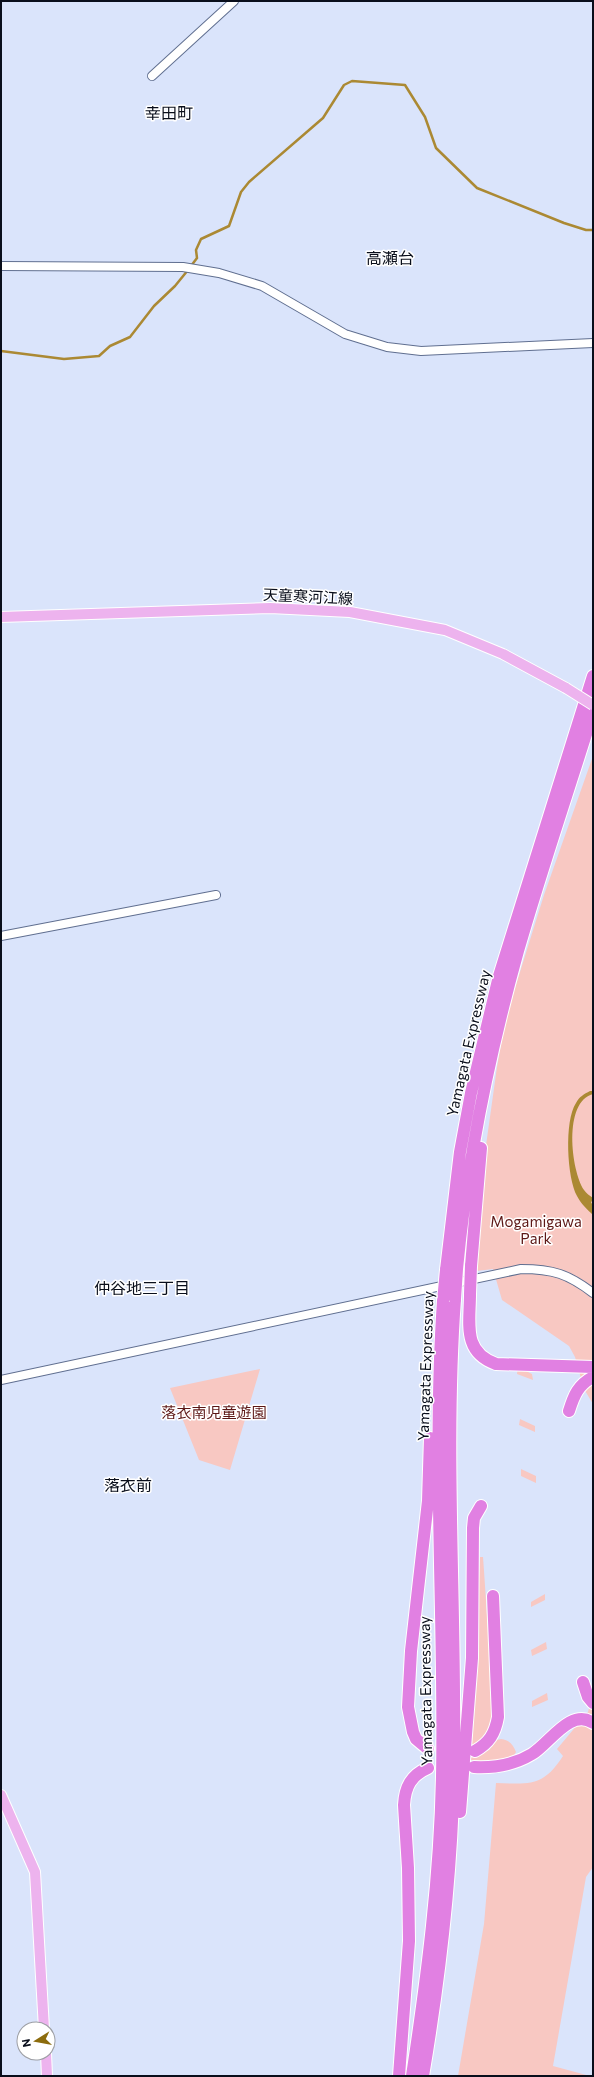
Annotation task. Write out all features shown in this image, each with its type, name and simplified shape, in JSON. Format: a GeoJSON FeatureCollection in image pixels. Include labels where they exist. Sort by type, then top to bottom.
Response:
{"type":"FeatureCollection","features":[{"type":"Feature","properties":{"kind":"highway","name":"Yamagata Expressway"},"geometry":{"type":"LineString","coordinates":[[412,2076],[428,1973],[438,1877],[441,1792],[438,1447],[439,1377],[449,1300],[460,1152],[471,1093],[505,954],[593,676]]}},
{"type":"Feature","properties":{"kind":"highway","name":"Yamagata Expressway"},"geometry":{"type":"LineString","coordinates":[[451,1269],[492,1053],[512,974],[593,712]]}},
{"type":"Feature","properties":{"kind":"highway"},"geometry":{"type":"LineString","coordinates":[[492,1053],[479,1156],[471,1266],[470,1338],[476,1352],[487,1361],[496,1364],[593,1367]]}},
{"type":"Feature","properties":{"kind":"highway","name":"Yamagata Expressway"},"geometry":{"type":"LineString","coordinates":[[423,2076],[443,1944],[449,1882],[454,1757],[449,1448],[449,1300]]}},
{"type":"Feature","properties":{"kind":"highway"},"geometry":{"type":"LineString","coordinates":[[428,1749],[416,1739],[413,1732],[410,1721],[408,1701],[415,1609],[428,1501],[436,1342],[449,1300]]}},
{"type":"Feature","properties":{"kind":"highway"},"geometry":{"type":"LineString","coordinates":[[569,1411],[575,1393],[580,1386],[593,1377]]}},
{"type":"Feature","properties":{"kind":"highway"},"geometry":{"type":"LineString","coordinates":[[443,1944],[450,1913],[460,1816],[472,1658],[473,1528],[474,1518],[480,1506]]}},
{"type":"Feature","properties":{"kind":"highway"},"geometry":{"type":"LineString","coordinates":[[475,1751],[489,1741],[493,1734],[498,1717],[493,1596]]}},
{"type":"Feature","properties":{"kind":"highway"},"geometry":{"type":"LineString","coordinates":[[582,1682],[588,1697],[593,1703]]}},
{"type":"Feature","properties":{"kind":"highway"},"geometry":{"type":"LineString","coordinates":[[474,1767],[497,1766],[517,1761],[540,1749],[560,1728],[571,1721],[584,1719],[593,1723]]}},
{"type":"Feature","properties":{"kind":"highway"},"geometry":{"type":"LineString","coordinates":[[399,2076],[409,1941],[408,1868],[404,1804],[405,1795],[410,1781],[416,1775],[428,1768]]}},
{"type":"Feature","properties":{"kind":"main road","name":"天童寒河江線"},"geometry":{"type":"LineString","coordinates":[[1,617],[270,608],[350,612],[446,630],[502,654],[566,688],[593,705]]}},
{"type":"Feature","properties":{"kind":"main road"},"geometry":{"type":"LineString","coordinates":[[1,1795],[34,1872],[43,2021]]}},
{"type":"Feature","properties":{"kind":"main road"},"geometry":{"type":"LineString","coordinates":[[46,2061],[47,2076]]}},
{"type":"Feature","properties":{"kind":"street"},"geometry":{"type":"LineString","coordinates":[[152,76],[234,1]]}},
{"type":"Feature","properties":{"kind":"street"},"geometry":{"type":"LineString","coordinates":[[1,266],[183,267],[219,273],[262,286],[345,334],[387,347],[421,351],[593,343]]}},
{"type":"Feature","properties":{"kind":"street"},"geometry":{"type":"LineString","coordinates":[[1,936],[216,895]]}},
{"type":"Feature","properties":{"kind":"street"},"geometry":{"type":"LineString","coordinates":[[1,1380],[521,1269],[539,1269],[570,1277],[593,1293]]}},
{"type":"Feature","properties":{"kind":"green space","name":"Mogamigawa Park"},"geometry":{"type":"Polygon","coordinates":[[[593,756],[593,1404],[584,1389],[575,1357],[569,1346],[502,1300],[493,1269],[477,1271],[480,1188],[497,1067],[506,1017],[544,895],[593,756]]]}},
{"type":"Feature","properties":{"kind":"green space"},"geometry":{"type":"Polygon","coordinates":[[[518,1367],[532,1374],[533,1380],[517,1374],[518,1367]]]}},
{"type":"Feature","properties":{"kind":"green space","name":"落衣南児童遊園"},"geometry":{"type":"Polygon","coordinates":[[[260,1369],[230,1470],[199,1460],[170,1388],[260,1369]]]}},
{"type":"Feature","properties":{"kind":"green space"},"geometry":{"type":"Polygon","coordinates":[[[520,1419],[535,1426],[535,1432],[519,1425],[520,1419]]]}},
{"type":"Feature","properties":{"kind":"green space"},"geometry":{"type":"Polygon","coordinates":[[[521,1469],[536,1476],[536,1483],[521,1476],[521,1469]]]}},
{"type":"Feature","properties":{"kind":"green space"},"geometry":{"type":"Polygon","coordinates":[[[480,1557],[483,1557],[494,1720],[488,1736],[471,1747],[480,1557]]]}},
{"type":"Feature","properties":{"kind":"green space"},"geometry":{"type":"Polygon","coordinates":[[[545,1594],[545,1600],[531,1607],[531,1602],[545,1594]]]}},
{"type":"Feature","properties":{"kind":"green space"},"geometry":{"type":"Polygon","coordinates":[[[546,1642],[547,1649],[532,1656],[531,1650],[546,1642]]]}},
{"type":"Feature","properties":{"kind":"green space"},"geometry":{"type":"Polygon","coordinates":[[[547,1693],[548,1700],[532,1707],[532,1701],[547,1693]]]}},
{"type":"Feature","properties":{"kind":"green space"},"geometry":{"type":"Polygon","coordinates":[[[593,1693],[593,1867],[586,1877],[553,2066],[590,2076],[458,2076],[484,1924],[496,1783],[518,1784],[535,1782],[549,1773],[563,1756],[557,1749],[588,1712],[593,1693]]]}},
{"type":"Feature","properties":{"kind":"green space"},"geometry":{"type":"Polygon","coordinates":[[[501,1739],[508,1741],[514,1747],[516,1752],[513,1757],[489,1763],[470,1760],[470,1758],[489,1750],[497,1740],[501,1739]]]}},
{"type":"Feature","properties":{"kind":"shaded area"},"geometry":{"type":"Polygon","coordinates":[[[590,1091],[593,1091],[593,1094],[583,1100],[577,1110],[572,1138],[573,1153],[579,1180],[584,1190],[593,1198],[591,1203],[593,1204],[593,1215],[580,1202],[577,1196],[571,1176],[568,1150],[568,1136],[572,1111],[579,1099],[590,1091]]]}},
{"type":"Feature","properties":{"kind":"waterway"},"geometry":{"type":"LineString","coordinates":[[191,266],[197,258],[196,250],[201,239],[229,226],[241,192],[249,182],[323,118],[344,85],[352,81],[405,85],[425,117],[436,148],[477,188],[564,223],[586,230],[593,230]]}},
{"type":"Feature","properties":{"kind":"waterway"},"geometry":{"type":"LineString","coordinates":[[1,351],[64,359],[99,356],[110,346],[130,337],[154,306],[175,286],[188,270]]}},
{"type":"Feature","properties":{"kind":"district","name":"幸田町"},"geometry":{"type":"Point","coordinates":[169,112]}},
{"type":"Feature","properties":{"kind":"district","name":"高瀬台"},"geometry":{"type":"Point","coordinates":[390,257]}},
{"type":"Feature","properties":{"kind":"district","name":"仲谷地三丁目"},"geometry":{"type":"Point","coordinates":[142,1287]}},
{"type":"Feature","properties":{"kind":"district","name":"落衣前"},"geometry":{"type":"Point","coordinates":[128,1484]}}]}
